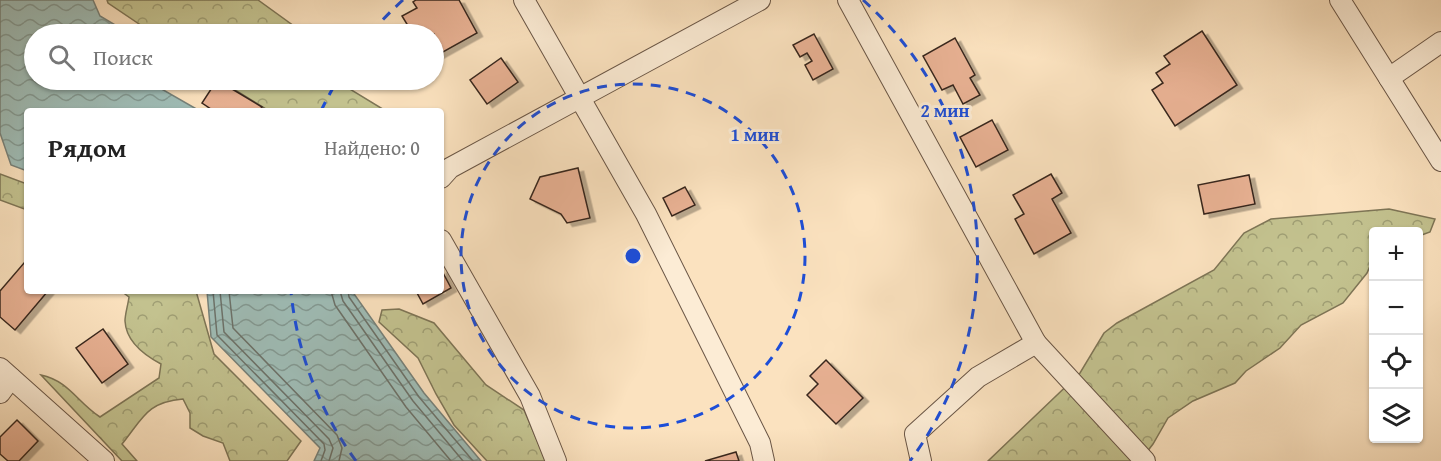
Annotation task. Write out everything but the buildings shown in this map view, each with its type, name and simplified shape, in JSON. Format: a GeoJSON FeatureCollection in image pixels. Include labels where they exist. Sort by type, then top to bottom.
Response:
{"type":"FeatureCollection","features":[{"type":"Feature","properties":{"kind":"street"},"geometry":{"type":"LineString","coordinates":[[524,0],[646,214],[760,443],[764,461]]}},
{"type":"Feature","properties":{"kind":"street"},"geometry":{"type":"LineString","coordinates":[[444,175],[450,168],[760,0]]}},
{"type":"Feature","properties":{"kind":"street"},"geometry":{"type":"LineString","coordinates":[[848,0],[1036,343],[1145,461]]}},
{"type":"Feature","properties":{"kind":"street"},"geometry":{"type":"LineString","coordinates":[[1340,0],[1441,161]]}},
{"type":"Feature","properties":{"kind":"street"},"geometry":{"type":"LineString","coordinates":[[1389,78],[1441,42]]}},
{"type":"Feature","properties":{"kind":"street"},"geometry":{"type":"LineString","coordinates":[[444,245],[530,396],[556,461]]}},
{"type":"Feature","properties":{"kind":"street"},"geometry":{"type":"LineString","coordinates":[[921,461],[915,434],[978,377],[1036,343]]}},
{"type":"Feature","properties":{"kind":"street"},"geometry":{"type":"LineString","coordinates":[[4,379],[104,461]]}},
{"type":"Feature","properties":{"kind":"green space"},"geometry":{"type":"Polygon","coordinates":[[[107,0],[258,0],[291,24],[139,24],[108,3],[107,0]]]}},
{"type":"Feature","properties":{"kind":"green space"},"geometry":{"type":"Polygon","coordinates":[[[235,90],[351,90],[381,108],[264,108],[235,90]]]}},
{"type":"Feature","properties":{"kind":"green space"},"geometry":{"type":"Polygon","coordinates":[[[0,174],[24,183],[24,209],[0,200],[0,174]]]}},
{"type":"Feature","properties":{"kind":"green space"},"geometry":{"type":"Polygon","coordinates":[[[1389,209],[1435,219],[1430,232],[1423,235],[1423,227],[1369,227],[1369,268],[1343,303],[1301,325],[1280,348],[1246,371],[1235,383],[1193,401],[1168,418],[1140,461],[988,461],[1080,373],[1104,333],[1117,323],[1214,270],[1244,233],[1271,219],[1389,209]]]}},
{"type":"Feature","properties":{"kind":"green space"},"geometry":{"type":"Polygon","coordinates":[[[125,294],[197,294],[214,354],[301,441],[287,461],[230,461],[223,443],[203,436],[190,428],[190,413],[183,399],[161,404],[141,419],[122,444],[137,461],[122,461],[41,375],[59,382],[100,417],[159,378],[161,364],[137,347],[126,329],[129,297],[125,294]]]}},
{"type":"Feature","properties":{"kind":"green space"},"geometry":{"type":"Polygon","coordinates":[[[399,309],[434,323],[486,385],[524,410],[546,461],[487,461],[454,425],[418,358],[379,322],[382,310],[399,309]]]}},
{"type":"Feature","properties":{"kind":"water"},"geometry":{"type":"Polygon","coordinates":[[[0,0],[93,0],[100,16],[114,24],[24,24],[24,90],[163,90],[195,108],[24,108],[24,170],[11,165],[0,133],[0,0]]]}},
{"type":"Feature","properties":{"kind":"water"},"geometry":{"type":"Polygon","coordinates":[[[207,294],[354,294],[424,393],[481,461],[314,461],[320,448],[211,337],[207,294]]]}}]}
